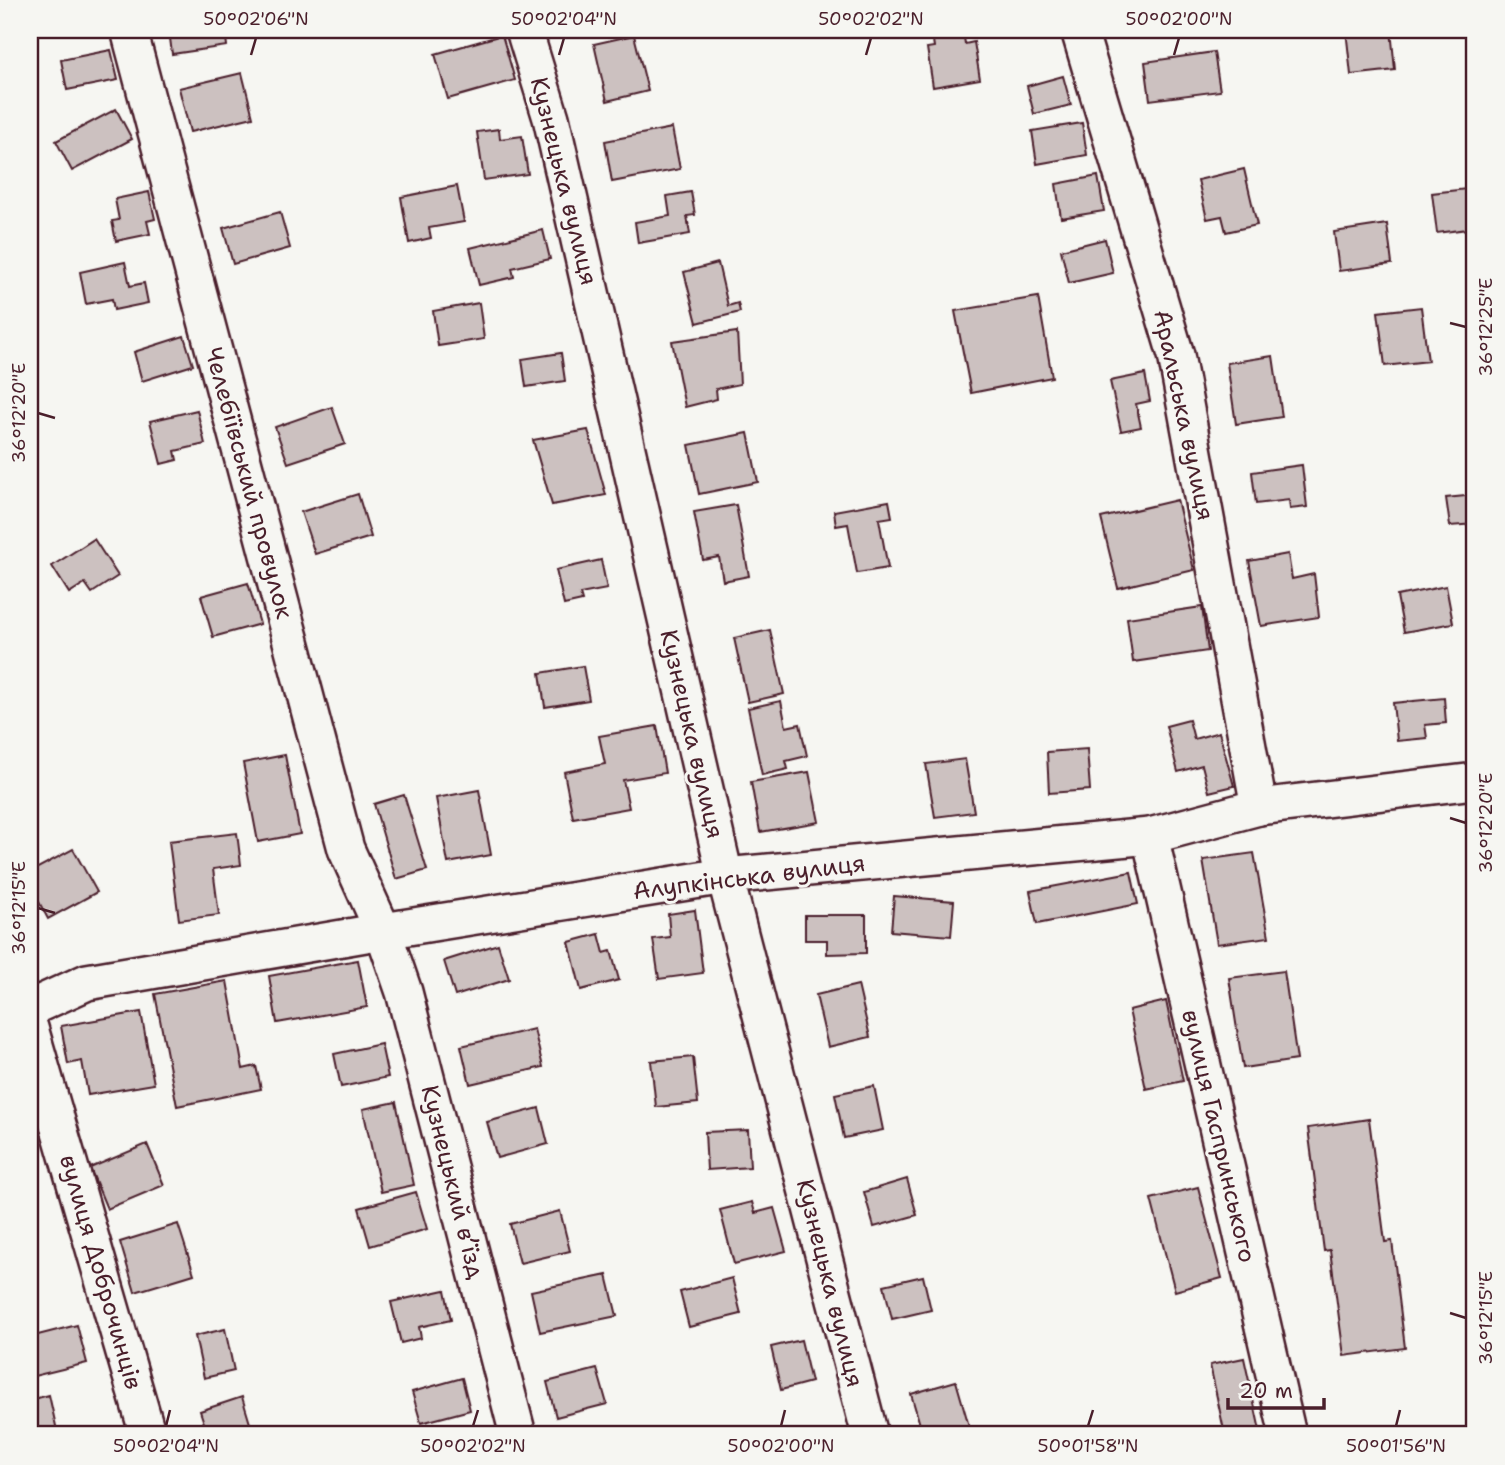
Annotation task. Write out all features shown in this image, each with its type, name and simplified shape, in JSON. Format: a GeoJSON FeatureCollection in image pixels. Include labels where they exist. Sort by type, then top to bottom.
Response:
{"type":"FeatureCollection","features":[{"type":"Feature","properties":{"kind":"street","name":"Челебіївський провулок"},"geometry":{"type":"LineString","coordinates":[[129,30],[346,849],[383,931]]}},
{"type":"Feature","properties":{"kind":"street","name":"Кузнецька вулиця"},"geometry":{"type":"LineString","coordinates":[[524,30],[551,118],[725,876],[870,1435]]}},
{"type":"Feature","properties":{"kind":"street","name":"Аральська вулиця"},"geometry":{"type":"LineString","coordinates":[[1079,30],[1176,355],[1259,807]]}},
{"type":"Feature","properties":{"kind":"street","name":"Алупкінська вулиця"},"geometry":{"type":"LineString","coordinates":[[30,1008],[87,982],[725,876],[1150,836],[1259,807],[1475,781]]}},
{"type":"Feature","properties":{"kind":"street","name":"вулиця Гаспринського"},"geometry":{"type":"LineString","coordinates":[[1150,836],[1288,1435]]}},
{"type":"Feature","properties":{"kind":"street","name":"Кузнецький в’їзд"},"geometry":{"type":"LineString","coordinates":[[383,931],[404,992],[518,1435]]}},
{"type":"Feature","properties":{"kind":"street","name":"вулиця Доброчинців"},"geometry":{"type":"LineString","coordinates":[[30,1028],[148,1435]]}},
{"type":"Feature","properties":{"kind":"building"},"geometry":{"type":"Polygon","coordinates":[[[169,30],[225,30],[227,46],[172,54],[169,30]]]}},
{"type":"Feature","properties":{"kind":"building"},"geometry":{"type":"Polygon","coordinates":[[[963,30],[965,44],[974,42],[980,79],[933,87],[927,48],[934,47],[932,34],[963,30]]]}},
{"type":"Feature","properties":{"kind":"building"},"geometry":{"type":"Polygon","coordinates":[[[1346,30],[1391,30],[1395,70],[1351,75],[1346,30]]]}},
{"type":"Feature","properties":{"kind":"building"},"geometry":{"type":"Polygon","coordinates":[[[502,35],[515,80],[448,99],[435,54],[502,35]]]}},
{"type":"Feature","properties":{"kind":"building"},"geometry":{"type":"Polygon","coordinates":[[[634,35],[648,91],[607,101],[594,44],[634,35]]]}},
{"type":"Feature","properties":{"kind":"building"},"geometry":{"type":"Polygon","coordinates":[[[111,50],[118,80],[67,90],[61,60],[111,50]]]}},
{"type":"Feature","properties":{"kind":"building"},"geometry":{"type":"Polygon","coordinates":[[[1214,52],[1220,91],[1150,100],[1145,62],[1214,52]]]}},
{"type":"Feature","properties":{"kind":"building"},"geometry":{"type":"Polygon","coordinates":[[[242,73],[253,117],[190,132],[179,88],[242,73]]]}},
{"type":"Feature","properties":{"kind":"building"},"geometry":{"type":"Polygon","coordinates":[[[1063,76],[1071,105],[1034,114],[1027,86],[1063,76]]]}},
{"type":"Feature","properties":{"kind":"building"},"geometry":{"type":"Polygon","coordinates":[[[116,109],[132,139],[72,171],[56,141],[116,109]]]}},
{"type":"Feature","properties":{"kind":"building"},"geometry":{"type":"Polygon","coordinates":[[[1082,123],[1087,155],[1037,164],[1032,131],[1082,123]]]}},
{"type":"Feature","properties":{"kind":"building"},"geometry":{"type":"Polygon","coordinates":[[[672,128],[680,169],[612,182],[605,141],[672,128]]]}},
{"type":"Feature","properties":{"kind":"building"},"geometry":{"type":"Polygon","coordinates":[[[499,129],[500,139],[522,136],[528,174],[484,180],[477,132],[499,129]]]}},
{"type":"Feature","properties":{"kind":"building"},"geometry":{"type":"Polygon","coordinates":[[[1244,169],[1257,225],[1226,232],[1222,216],[1207,219],[1198,180],[1244,169]]]}},
{"type":"Feature","properties":{"kind":"building"},"geometry":{"type":"Polygon","coordinates":[[[1098,176],[1104,211],[1061,218],[1056,184],[1098,176]]]}},
{"type":"Feature","properties":{"kind":"building"},"geometry":{"type":"Polygon","coordinates":[[[457,186],[464,222],[429,228],[431,238],[409,243],[401,197],[457,186]]]}},
{"type":"Feature","properties":{"kind":"building"},"geometry":{"type":"Polygon","coordinates":[[[1475,188],[1475,228],[1437,233],[1432,193],[1475,188]]]}},
{"type":"Feature","properties":{"kind":"building"},"geometry":{"type":"Polygon","coordinates":[[[149,192],[155,219],[147,221],[150,234],[116,241],[112,221],[119,220],[115,199],[149,192]]]}},
{"type":"Feature","properties":{"kind":"building"},"geometry":{"type":"Polygon","coordinates":[[[691,192],[695,215],[687,216],[690,234],[638,243],[635,222],[670,216],[667,196],[691,192]]]}},
{"type":"Feature","properties":{"kind":"building"},"geometry":{"type":"Polygon","coordinates":[[[280,212],[290,248],[233,264],[223,228],[280,212]]]}},
{"type":"Feature","properties":{"kind":"building"},"geometry":{"type":"Polygon","coordinates":[[[1387,224],[1392,264],[1339,271],[1334,232],[1387,224]]]}},
{"type":"Feature","properties":{"kind":"building"},"geometry":{"type":"Polygon","coordinates":[[[543,230],[550,259],[512,268],[514,277],[479,285],[470,248],[543,230]]]}},
{"type":"Feature","properties":{"kind":"building"},"geometry":{"type":"Polygon","coordinates":[[[1105,239],[1113,273],[1069,283],[1061,250],[1105,239]]]}},
{"type":"Feature","properties":{"kind":"building"},"geometry":{"type":"Polygon","coordinates":[[[125,262],[130,286],[144,283],[148,303],[114,310],[112,299],[86,304],[80,272],[125,262]]]}},
{"type":"Feature","properties":{"kind":"building"},"geometry":{"type":"Polygon","coordinates":[[[718,263],[728,306],[738,303],[740,312],[697,323],[684,272],[718,263]]]}},
{"type":"Feature","properties":{"kind":"building"},"geometry":{"type":"Polygon","coordinates":[[[1038,297],[1052,377],[971,393],[955,311],[1038,297]]]}},
{"type":"Feature","properties":{"kind":"building"},"geometry":{"type":"Polygon","coordinates":[[[479,303],[484,339],[438,346],[433,311],[479,303]]]}},
{"type":"Feature","properties":{"kind":"building"},"geometry":{"type":"Polygon","coordinates":[[[1421,307],[1428,361],[1385,366],[1378,312],[1421,307]]]}},
{"type":"Feature","properties":{"kind":"building"},"geometry":{"type":"Polygon","coordinates":[[[737,332],[740,384],[716,389],[717,399],[685,407],[672,341],[737,332]]]}},
{"type":"Feature","properties":{"kind":"building"},"geometry":{"type":"Polygon","coordinates":[[[184,336],[193,365],[142,381],[134,352],[184,336]]]}},
{"type":"Feature","properties":{"kind":"building"},"geometry":{"type":"Polygon","coordinates":[[[561,353],[565,381],[526,387],[522,359],[561,353]]]}},
{"type":"Feature","properties":{"kind":"building"},"geometry":{"type":"Polygon","coordinates":[[[1273,356],[1282,417],[1236,424],[1227,363],[1273,356]]]}},
{"type":"Feature","properties":{"kind":"building"},"geometry":{"type":"Polygon","coordinates":[[[1145,374],[1150,401],[1136,404],[1141,427],[1121,431],[1110,381],[1145,374]]]}},
{"type":"Feature","properties":{"kind":"building"},"geometry":{"type":"Polygon","coordinates":[[[332,407],[345,444],[288,463],[275,427],[332,407]]]}},
{"type":"Feature","properties":{"kind":"building"},"geometry":{"type":"Polygon","coordinates":[[[197,410],[205,444],[175,451],[177,460],[161,464],[150,421],[197,410]]]}},
{"type":"Feature","properties":{"kind":"building"},"geometry":{"type":"Polygon","coordinates":[[[588,430],[606,495],[552,505],[533,440],[588,430]]]}},
{"type":"Feature","properties":{"kind":"building"},"geometry":{"type":"Polygon","coordinates":[[[748,433],[758,482],[699,494],[689,445],[748,433]]]}},
{"type":"Feature","properties":{"kind":"building"},"geometry":{"type":"Polygon","coordinates":[[[1302,465],[1307,507],[1290,509],[1289,500],[1256,504],[1252,472],[1302,465]]]}},
{"type":"Feature","properties":{"kind":"building"},"geometry":{"type":"Polygon","coordinates":[[[358,494],[371,537],[315,554],[301,512],[358,494]]]}},
{"type":"Feature","properties":{"kind":"building"},"geometry":{"type":"Polygon","coordinates":[[[1475,495],[1475,524],[1450,526],[1446,498],[1475,495]]]}},
{"type":"Feature","properties":{"kind":"building"},"geometry":{"type":"Polygon","coordinates":[[[1177,500],[1194,570],[1118,588],[1101,518],[1177,500]]]}},
{"type":"Feature","properties":{"kind":"building"},"geometry":{"type":"Polygon","coordinates":[[[889,501],[892,517],[879,519],[888,568],[857,573],[848,524],[836,526],[834,511],[889,501]]]}},
{"type":"Feature","properties":{"kind":"building"},"geometry":{"type":"Polygon","coordinates":[[[736,505],[749,576],[723,581],[719,557],[703,560],[694,512],[736,505]]]}},
{"type":"Feature","properties":{"kind":"building"},"geometry":{"type":"Polygon","coordinates":[[[94,539],[118,576],[92,593],[85,583],[69,593],[52,566],[94,539]]]}},
{"type":"Feature","properties":{"kind":"building"},"geometry":{"type":"Polygon","coordinates":[[[1288,554],[1292,579],[1314,574],[1319,617],[1261,626],[1249,561],[1288,554]]]}},
{"type":"Feature","properties":{"kind":"building"},"geometry":{"type":"Polygon","coordinates":[[[601,560],[607,589],[580,594],[582,601],[564,605],[556,570],[601,560]]]}},
{"type":"Feature","properties":{"kind":"building"},"geometry":{"type":"Polygon","coordinates":[[[248,583],[260,624],[213,637],[201,596],[248,583]]]}},
{"type":"Feature","properties":{"kind":"building"},"geometry":{"type":"Polygon","coordinates":[[[1446,586],[1453,623],[1404,632],[1397,596],[1446,586]]]}},
{"type":"Feature","properties":{"kind":"building"},"geometry":{"type":"Polygon","coordinates":[[[1202,607],[1208,651],[1133,662],[1127,618],[1202,607]]]}},
{"type":"Feature","properties":{"kind":"building"},"geometry":{"type":"Polygon","coordinates":[[[770,630],[784,694],[748,702],[734,638],[770,630]]]}},
{"type":"Feature","properties":{"kind":"building"},"geometry":{"type":"Polygon","coordinates":[[[583,666],[589,700],[545,707],[540,673],[583,666]]]}},
{"type":"Feature","properties":{"kind":"building"},"geometry":{"type":"Polygon","coordinates":[[[1444,698],[1446,723],[1425,725],[1427,738],[1397,741],[1393,703],[1444,698]]]}},
{"type":"Feature","properties":{"kind":"building"},"geometry":{"type":"Polygon","coordinates":[[[781,701],[786,727],[800,724],[807,756],[786,761],[788,769],[762,775],[748,708],[781,701]]]}},
{"type":"Feature","properties":{"kind":"building"},"geometry":{"type":"Polygon","coordinates":[[[1189,720],[1194,739],[1219,732],[1234,786],[1209,792],[1202,765],[1178,772],[1166,726],[1189,720]]]}},
{"type":"Feature","properties":{"kind":"building"},"geometry":{"type":"Polygon","coordinates":[[[657,726],[665,773],[623,780],[629,808],[573,818],[564,772],[605,764],[599,736],[657,726]]]}},
{"type":"Feature","properties":{"kind":"building"},"geometry":{"type":"Polygon","coordinates":[[[1087,749],[1090,790],[1049,793],[1047,752],[1087,749]]]}},
{"type":"Feature","properties":{"kind":"building"},"geometry":{"type":"Polygon","coordinates":[[[285,755],[300,834],[258,842],[243,763],[285,755]]]}},
{"type":"Feature","properties":{"kind":"building"},"geometry":{"type":"Polygon","coordinates":[[[965,759],[974,812],[935,817],[926,764],[965,759]]]}},
{"type":"Feature","properties":{"kind":"building"},"geometry":{"type":"Polygon","coordinates":[[[809,772],[819,822],[760,832],[751,782],[809,772]]]}},
{"type":"Feature","properties":{"kind":"building"},"geometry":{"type":"Polygon","coordinates":[[[479,790],[491,855],[448,863],[436,798],[479,790]]]}},
{"type":"Feature","properties":{"kind":"building"},"geometry":{"type":"Polygon","coordinates":[[[404,795],[427,870],[396,879],[374,804],[404,795]]]}},
{"type":"Feature","properties":{"kind":"building"},"geometry":{"type":"Polygon","coordinates":[[[1475,819],[1475,868],[1470,869],[1466,820],[1475,819]]]}},
{"type":"Feature","properties":{"kind":"building"},"geometry":{"type":"Polygon","coordinates":[[[237,833],[241,865],[213,869],[219,915],[179,920],[169,841],[237,833]]]}},
{"type":"Feature","properties":{"kind":"building"},"geometry":{"type":"Polygon","coordinates":[[[73,849],[97,892],[48,919],[30,885],[30,872],[73,849]]]}},
{"type":"Feature","properties":{"kind":"building"},"geometry":{"type":"Polygon","coordinates":[[[1254,853],[1269,937],[1217,944],[1203,860],[1254,853]]]}},
{"type":"Feature","properties":{"kind":"building"},"geometry":{"type":"Polygon","coordinates":[[[1131,872],[1138,904],[1037,924],[1030,891],[1131,872]]]}},
{"type":"Feature","properties":{"kind":"building"},"geometry":{"type":"Polygon","coordinates":[[[894,896],[954,901],[951,936],[891,931],[894,896]]]}},
{"type":"Feature","properties":{"kind":"building"},"geometry":{"type":"Polygon","coordinates":[[[695,910],[703,973],[659,979],[653,939],[670,937],[668,914],[695,910]]]}},
{"type":"Feature","properties":{"kind":"building"},"geometry":{"type":"Polygon","coordinates":[[[805,915],[866,915],[866,953],[827,954],[827,940],[805,940],[805,915]]]}},
{"type":"Feature","properties":{"kind":"building"},"geometry":{"type":"Polygon","coordinates":[[[599,934],[604,953],[611,951],[619,980],[581,990],[569,942],[599,934]]]}},
{"type":"Feature","properties":{"kind":"building"},"geometry":{"type":"Polygon","coordinates":[[[498,944],[509,979],[455,996],[444,961],[498,944]]]}},
{"type":"Feature","properties":{"kind":"building"},"geometry":{"type":"Polygon","coordinates":[[[358,960],[367,1007],[277,1023],[269,976],[358,960]]]}},
{"type":"Feature","properties":{"kind":"building"},"geometry":{"type":"Polygon","coordinates":[[[1284,971],[1297,1060],[1243,1068],[1229,978],[1284,971]]]}},
{"type":"Feature","properties":{"kind":"building"},"geometry":{"type":"Polygon","coordinates":[[[227,981],[243,1069],[256,1066],[261,1089],[177,1106],[155,994],[227,981]]]}},
{"type":"Feature","properties":{"kind":"building"},"geometry":{"type":"Polygon","coordinates":[[[858,985],[870,1037],[828,1047],[816,995],[858,985]]]}},
{"type":"Feature","properties":{"kind":"building"},"geometry":{"type":"Polygon","coordinates":[[[1166,1001],[1183,1081],[1146,1089],[1129,1010],[1166,1001]]]}},
{"type":"Feature","properties":{"kind":"building"},"geometry":{"type":"Polygon","coordinates":[[[141,1012],[154,1084],[88,1095],[82,1061],[68,1064],[61,1026],[141,1012]]]}},
{"type":"Feature","properties":{"kind":"building"},"geometry":{"type":"Polygon","coordinates":[[[534,1029],[543,1067],[470,1084],[461,1046],[534,1029]]]}},
{"type":"Feature","properties":{"kind":"building"},"geometry":{"type":"Polygon","coordinates":[[[381,1044],[388,1077],[341,1087],[334,1054],[381,1044]]]}},
{"type":"Feature","properties":{"kind":"building"},"geometry":{"type":"Polygon","coordinates":[[[693,1057],[698,1103],[656,1107],[651,1061],[693,1057]]]}},
{"type":"Feature","properties":{"kind":"building"},"geometry":{"type":"Polygon","coordinates":[[[874,1086],[883,1130],[844,1138],[835,1094],[874,1086]]]}},
{"type":"Feature","properties":{"kind":"building"},"geometry":{"type":"Polygon","coordinates":[[[396,1102],[414,1185],[381,1192],[363,1109],[396,1102]]]}},
{"type":"Feature","properties":{"kind":"building"},"geometry":{"type":"Polygon","coordinates":[[[539,1108],[548,1144],[497,1158],[487,1122],[539,1108]]]}},
{"type":"Feature","properties":{"kind":"building"},"geometry":{"type":"Polygon","coordinates":[[[1369,1119],[1385,1242],[1392,1241],[1405,1348],[1344,1356],[1330,1250],[1324,1251],[1308,1128],[1369,1119]]]}},
{"type":"Feature","properties":{"kind":"building"},"geometry":{"type":"Polygon","coordinates":[[[748,1130],[750,1167],[707,1170],[705,1132],[748,1130]]]}},
{"type":"Feature","properties":{"kind":"building"},"geometry":{"type":"Polygon","coordinates":[[[147,1144],[164,1185],[107,1209],[90,1168],[147,1144]]]}},
{"type":"Feature","properties":{"kind":"building"},"geometry":{"type":"Polygon","coordinates":[[[907,1179],[917,1215],[874,1227],[864,1192],[907,1179]]]}},
{"type":"Feature","properties":{"kind":"building"},"geometry":{"type":"Polygon","coordinates":[[[1198,1187],[1222,1278],[1175,1291],[1151,1199],[1198,1187]]]}},
{"type":"Feature","properties":{"kind":"building"},"geometry":{"type":"Polygon","coordinates":[[[416,1192],[427,1229],[370,1246],[359,1208],[416,1192]]]}},
{"type":"Feature","properties":{"kind":"building"},"geometry":{"type":"Polygon","coordinates":[[[752,1202],[755,1213],[774,1208],[786,1251],[734,1264],[720,1210],[752,1202]]]}},
{"type":"Feature","properties":{"kind":"building"},"geometry":{"type":"Polygon","coordinates":[[[560,1211],[570,1251],[520,1263],[510,1224],[560,1211]]]}},
{"type":"Feature","properties":{"kind":"building"},"geometry":{"type":"Polygon","coordinates":[[[178,1224],[194,1274],[135,1292],[120,1242],[178,1224]]]}},
{"type":"Feature","properties":{"kind":"building"},"geometry":{"type":"Polygon","coordinates":[[[607,1275],[617,1316],[540,1332],[531,1291],[607,1275]]]}},
{"type":"Feature","properties":{"kind":"building"},"geometry":{"type":"Polygon","coordinates":[[[923,1276],[931,1310],[892,1319],[884,1285],[923,1276]]]}},
{"type":"Feature","properties":{"kind":"building"},"geometry":{"type":"Polygon","coordinates":[[[732,1278],[741,1314],[689,1327],[680,1292],[732,1278]]]}},
{"type":"Feature","properties":{"kind":"building"},"geometry":{"type":"Polygon","coordinates":[[[445,1290],[451,1320],[419,1327],[421,1338],[401,1343],[391,1302],[445,1290]]]}},
{"type":"Feature","properties":{"kind":"building"},"geometry":{"type":"Polygon","coordinates":[[[77,1325],[87,1363],[30,1377],[30,1337],[77,1325]]]}},
{"type":"Feature","properties":{"kind":"building"},"geometry":{"type":"Polygon","coordinates":[[[225,1329],[234,1371],[204,1378],[195,1336],[225,1329]]]}},
{"type":"Feature","properties":{"kind":"building"},"geometry":{"type":"Polygon","coordinates":[[[801,1340],[811,1382],[781,1390],[771,1347],[801,1340]]]}},
{"type":"Feature","properties":{"kind":"building"},"geometry":{"type":"Polygon","coordinates":[[[1244,1358],[1261,1435],[1225,1435],[1210,1365],[1244,1358]]]}},
{"type":"Feature","properties":{"kind":"building"},"geometry":{"type":"Polygon","coordinates":[[[597,1369],[607,1404],[556,1417],[547,1382],[597,1369]]]}},
{"type":"Feature","properties":{"kind":"building"},"geometry":{"type":"Polygon","coordinates":[[[462,1378],[470,1410],[421,1423],[412,1392],[462,1378]]]}},
{"type":"Feature","properties":{"kind":"building"},"geometry":{"type":"Polygon","coordinates":[[[956,1381],[971,1433],[923,1435],[911,1394],[956,1381]]]}},
{"type":"Feature","properties":{"kind":"building"},"geometry":{"type":"Polygon","coordinates":[[[49,1395],[58,1435],[30,1435],[30,1400],[49,1395]]]}},
{"type":"Feature","properties":{"kind":"building"},"geometry":{"type":"Polygon","coordinates":[[[242,1397],[252,1430],[235,1435],[208,1435],[200,1411],[242,1397]]]}}]}
